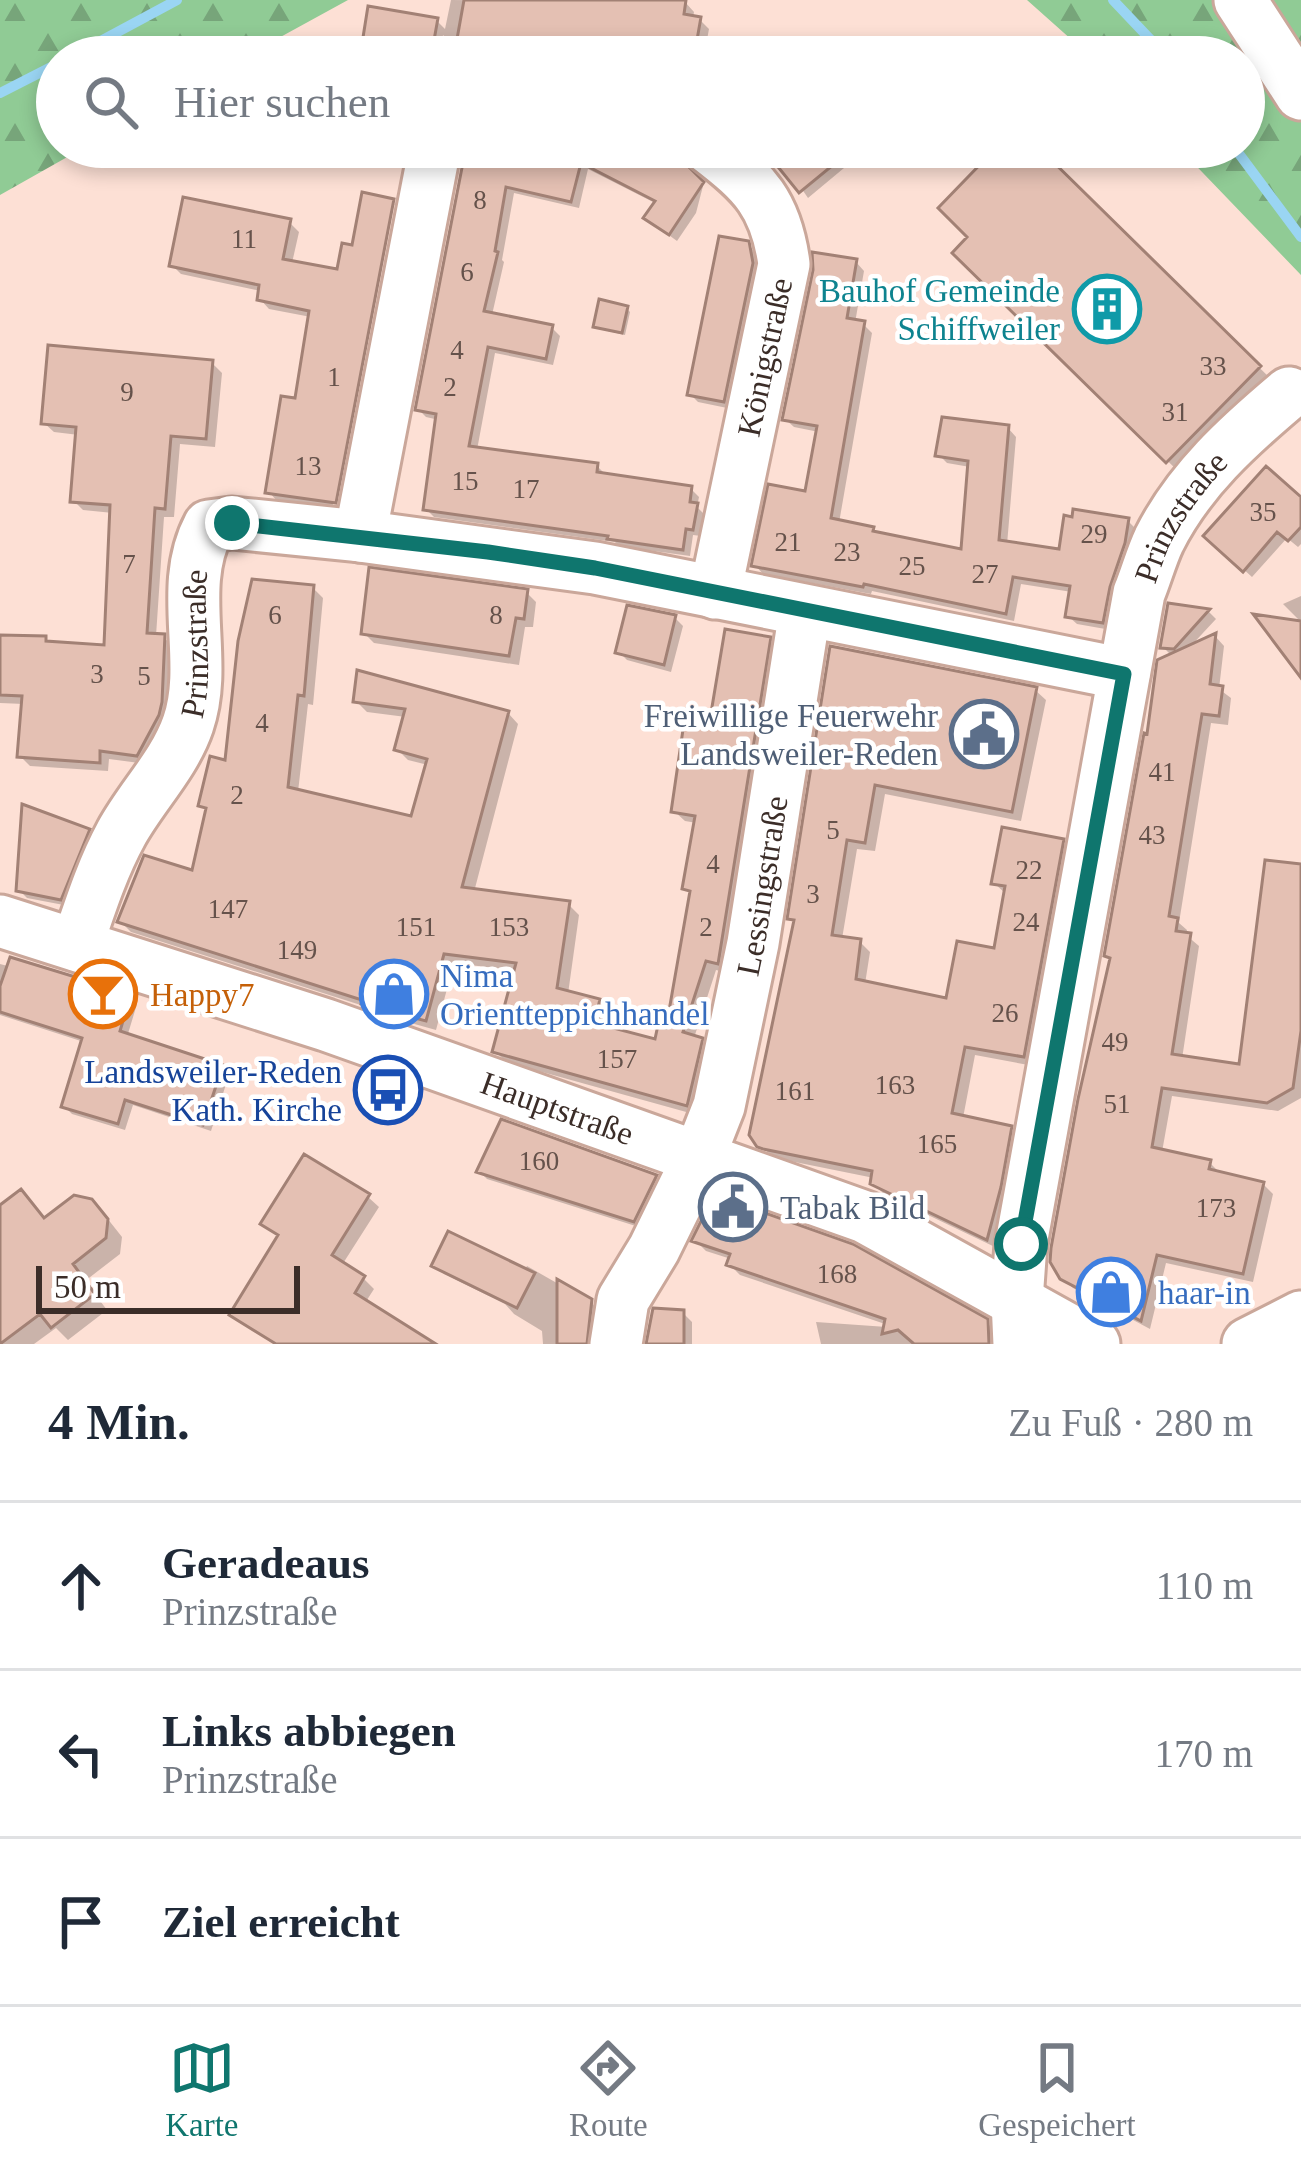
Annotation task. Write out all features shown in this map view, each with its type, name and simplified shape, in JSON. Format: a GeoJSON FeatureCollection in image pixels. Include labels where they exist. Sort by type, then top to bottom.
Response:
{"type":"FeatureCollection","features":[{"type":"Feature","properties":{"kind":"street"},"geometry":{"type":"LineString","coordinates":[[1240,0],[1263,36]]}},
{"type":"Feature","properties":{"kind":"street"},"geometry":{"type":"LineString","coordinates":[[1265,39],[1301,94]]}},
{"type":"Feature","properties":{"kind":"street"},"geometry":{"type":"LineString","coordinates":[[360,536],[431,168]]}},
{"type":"Feature","properties":{"kind":"street","name":"Königstraße"},"geometry":{"type":"LineString","coordinates":[[715,593],[784,264],[780,234],[767,202],[734,168]]}},
{"type":"Feature","properties":{"kind":"street","name":"Prinzstraße"},"geometry":{"type":"LineString","coordinates":[[1018,1322],[1021,1244],[1139,593],[1158,542],[1189,490],[1238,435],[1289,393]]}},
{"type":"Feature","properties":{"kind":"street","name":"Prinzstraße"},"geometry":{"type":"LineString","coordinates":[[77,945],[122,833],[188,725],[195,694],[193,574],[209,526],[232,523],[360,536],[595,568],[1124,674]]}},
{"type":"Feature","properties":{"kind":"street","name":"Lessingstraße"},"geometry":{"type":"LineString","coordinates":[[620,1322],[719,1106],[753,943],[805,611]]}},
{"type":"Feature","properties":{"kind":"street","name":"Hauptstraße"},"geometry":{"type":"LineString","coordinates":[[0,921],[326,1025],[866,1217],[1018,1322],[1094,1344]]}},
{"type":"Feature","properties":{"kind":"street"},"geometry":{"type":"LineString","coordinates":[[1248,1344],[1301,1317]]}},
{"type":"Feature","properties":{"kind":"green space"},"geometry":{"type":"Polygon","coordinates":[[[0,0],[348,0],[282,36],[36,36],[36,168],[48,168],[0,195],[0,0]]]}},
{"type":"Feature","properties":{"kind":"green space"},"geometry":{"type":"Polygon","coordinates":[[[1027,0],[1301,0],[1301,275],[1198,168],[1265,168],[1265,36],[1067,36],[1027,0]]]}},
{"type":"Feature","properties":{"kind":"building"},"geometry":{"type":"Polygon","coordinates":[[[464,0],[686,0],[684,14],[701,17],[698,36],[458,36],[464,0]]]}},
{"type":"Feature","properties":{"kind":"building"},"geometry":{"type":"Polygon","coordinates":[[[368,6],[438,18],[435,36],[363,36],[368,6]]]}},
{"type":"Feature","properties":{"kind":"building"},"geometry":{"type":"Polygon","coordinates":[[[462,168],[580,168],[571,202],[506,187],[484,311],[553,325],[546,359],[488,347],[469,446],[598,463],[597,472],[692,486],[690,502],[698,503],[693,530],[686,529],[683,550],[423,510],[436,414],[415,410],[462,168]]]}},
{"type":"Feature","properties":{"kind":"building"},"geometry":{"type":"Polygon","coordinates":[[[591,168],[690,168],[704,182],[669,235],[643,218],[655,201],[591,168]]]}},
{"type":"Feature","properties":{"kind":"building"},"geometry":{"type":"Polygon","coordinates":[[[779,168],[829,168],[799,193],[779,168]]]}},
{"type":"Feature","properties":{"kind":"building","name":"Bauhof Gemeinde Schiffweiler"},"geometry":{"type":"Polygon","coordinates":[[[977,168],[1059,168],[1261,366],[1166,463],[952,253],[967,237],[938,208],[977,168]]]}},
{"type":"Feature","properties":{"kind":"building"},"geometry":{"type":"Polygon","coordinates":[[[362,192],[394,199],[336,503],[265,493],[281,396],[295,398],[309,311],[257,300],[259,285],[169,266],[183,197],[291,219],[283,259],[337,269],[342,243],[352,245],[362,192]]]}},
{"type":"Feature","properties":{"kind":"building"},"geometry":{"type":"Polygon","coordinates":[[[719,236],[749,241],[753,263],[724,402],[687,395],[719,236]]]}},
{"type":"Feature","properties":{"kind":"building"},"geometry":{"type":"Polygon","coordinates":[[[812,252],[857,259],[847,318],[865,321],[831,518],[961,549],[968,461],[935,456],[942,417],[1009,425],[999,540],[1059,549],[1064,515],[1072,517],[1073,509],[1129,518],[1103,623],[1065,617],[1070,586],[1013,577],[1006,614],[751,566],[768,484],[805,491],[817,426],[782,420],[813,270],[812,252]]]}},
{"type":"Feature","properties":{"kind":"building"},"geometry":{"type":"Polygon","coordinates":[[[599,299],[628,306],[622,333],[593,327],[599,299]]]}},
{"type":"Feature","properties":{"kind":"building"},"geometry":{"type":"Polygon","coordinates":[[[48,345],[213,360],[206,439],[171,436],[165,509],[155,508],[147,633],[165,634],[159,715],[137,756],[100,751],[100,763],[17,757],[22,696],[0,695],[0,635],[104,645],[110,505],[70,502],[76,427],[41,424],[48,345]]]}},
{"type":"Feature","properties":{"kind":"building"},"geometry":{"type":"Polygon","coordinates":[[[1266,466],[1301,497],[1301,527],[1288,541],[1277,532],[1243,572],[1203,536],[1266,466]]]}},
{"type":"Feature","properties":{"kind":"building"},"geometry":{"type":"Polygon","coordinates":[[[369,567],[528,589],[524,619],[516,618],[509,656],[361,634],[369,567]]]}},
{"type":"Feature","properties":{"kind":"building"},"geometry":{"type":"Polygon","coordinates":[[[252,579],[314,585],[304,696],[298,695],[288,787],[411,816],[427,759],[394,750],[405,709],[353,702],[357,670],[509,711],[462,887],[570,901],[557,988],[600,999],[594,1023],[655,1039],[658,1025],[666,1028],[690,891],[682,889],[695,816],[671,812],[686,709],[711,713],[725,629],[771,637],[718,964],[706,961],[683,1032],[703,1038],[687,1106],[492,1052],[516,963],[444,954],[426,1021],[361,1004],[362,1000],[117,922],[144,855],[192,870],[206,808],[198,806],[210,756],[225,760],[238,641],[252,579]]]}},
{"type":"Feature","properties":{"kind":"building"},"geometry":{"type":"Polygon","coordinates":[[[1168,603],[1210,609],[1174,649],[1160,648],[1168,603]]]}},
{"type":"Feature","properties":{"kind":"building"},"geometry":{"type":"Polygon","coordinates":[[[627,605],[676,615],[664,665],[615,653],[627,605]]]}},
{"type":"Feature","properties":{"kind":"building"},"geometry":{"type":"Polygon","coordinates":[[[1253,614],[1301,621],[1301,678],[1253,614]]]}},
{"type":"Feature","properties":{"kind":"building"},"geometry":{"type":"Polygon","coordinates":[[[1216,633],[1210,684],[1223,686],[1219,716],[1202,714],[1169,916],[1178,918],[1176,931],[1191,933],[1172,1054],[1239,1064],[1265,860],[1301,864],[1301,1031],[1293,1088],[1267,1103],[1162,1088],[1152,1147],[1211,1160],[1209,1169],[1264,1182],[1243,1274],[1157,1255],[1141,1321],[1060,1279],[1050,1262],[1051,1248],[1110,958],[1104,956],[1157,660],[1216,633]]]}},
{"type":"Feature","properties":{"kind":"building"},"geometry":{"type":"Polygon","coordinates":[[[830,646],[1037,687],[1012,812],[875,785],[865,843],[847,840],[832,935],[861,939],[856,979],[946,998],[957,941],[994,948],[1005,886],[991,884],[1002,827],[1064,839],[1024,1057],[965,1047],[952,1113],[1012,1126],[987,1240],[870,1184],[872,1171],[763,1149],[749,1135],[794,920],[787,919],[830,646]]]}},
{"type":"Feature","properties":{"kind":"building"},"geometry":{"type":"Polygon","coordinates":[[[22,804],[90,829],[61,900],[16,891],[22,804]]]}},
{"type":"Feature","properties":{"kind":"building"},"geometry":{"type":"Polygon","coordinates":[[[10,957],[131,994],[120,1031],[223,1065],[203,1125],[125,1100],[118,1124],[61,1107],[82,1038],[0,1012],[0,986],[10,957]]]}},
{"type":"Feature","properties":{"kind":"building"},"geometry":{"type":"Polygon","coordinates":[[[501,1119],[657,1175],[634,1222],[476,1172],[501,1119]]]}},
{"type":"Feature","properties":{"kind":"building"},"geometry":{"type":"Polygon","coordinates":[[[304,1154],[370,1194],[332,1255],[365,1276],[355,1293],[436,1344],[276,1344],[229,1315],[278,1235],[260,1224],[304,1154]]]}},
{"type":"Feature","properties":{"kind":"building"},"geometry":{"type":"Polygon","coordinates":[[[21,1189],[44,1218],[74,1195],[92,1199],[108,1219],[106,1238],[73,1264],[95,1294],[51,1328],[40,1314],[0,1344],[0,1205],[21,1189]]]}},
{"type":"Feature","properties":{"kind":"building"},"geometry":{"type":"Polygon","coordinates":[[[714,1195],[853,1244],[988,1319],[989,1344],[914,1344],[898,1330],[882,1334],[885,1319],[726,1265],[730,1254],[691,1241],[714,1195]]]}},
{"type":"Feature","properties":{"kind":"building"},"geometry":{"type":"Polygon","coordinates":[[[448,1231],[535,1273],[517,1308],[431,1266],[448,1231]]]}},
{"type":"Feature","properties":{"kind":"building"},"geometry":{"type":"Polygon","coordinates":[[[557,1279],[592,1299],[587,1344],[557,1344],[557,1279]]]}},
{"type":"Feature","properties":{"kind":"building"},"geometry":{"type":"Polygon","coordinates":[[[653,1308],[684,1310],[684,1344],[646,1344],[653,1308]]]}},
{"type":"Feature","properties":{"kind":"waterway"},"geometry":{"type":"LineString","coordinates":[[110,36],[177,0]]}},
{"type":"Feature","properties":{"kind":"waterway"},"geometry":{"type":"LineString","coordinates":[[1113,0],[1147,36]]}},
{"type":"Feature","properties":{"kind":"waterway"},"geometry":{"type":"LineString","coordinates":[[0,93],[36,75]]}},
{"type":"Feature","properties":{"kind":"waterway"},"geometry":{"type":"LineString","coordinates":[[1250,168],[1301,237]]}},
{"type":"Feature","properties":{"kind":"place","name":"Bauhof Gemeinde Schiffweiler"},"geometry":{"type":"Point","coordinates":[1107,309]}},
{"type":"Feature","properties":{"kind":"place","name":"Freiwillige Feuerwehr Landsweiler-Reden"},"geometry":{"type":"Point","coordinates":[984,734]}},
{"type":"Feature","properties":{"kind":"place","name":"Happy7"},"geometry":{"type":"Point","coordinates":[103,994]}},
{"type":"Feature","properties":{"kind":"place","name":"Nima Orientteppichhandel"},"geometry":{"type":"Point","coordinates":[394,994]}},
{"type":"Feature","properties":{"kind":"place","name":"Landsweiler-Reden Kath. Kirche"},"geometry":{"type":"Point","coordinates":[388,1090]}},
{"type":"Feature","properties":{"kind":"place","name":"Tabak Bild"},"geometry":{"type":"Point","coordinates":[733,1207]}},
{"type":"Feature","properties":{"kind":"place","name":"haar-in"},"geometry":{"type":"Point","coordinates":[1111,1292]}},
{"type":"Feature","properties":{"kind":"route"},"geometry":{"type":"LineString","coordinates":[[232,523],[595,568],[1124,674],[1021,1244]]}}]}
